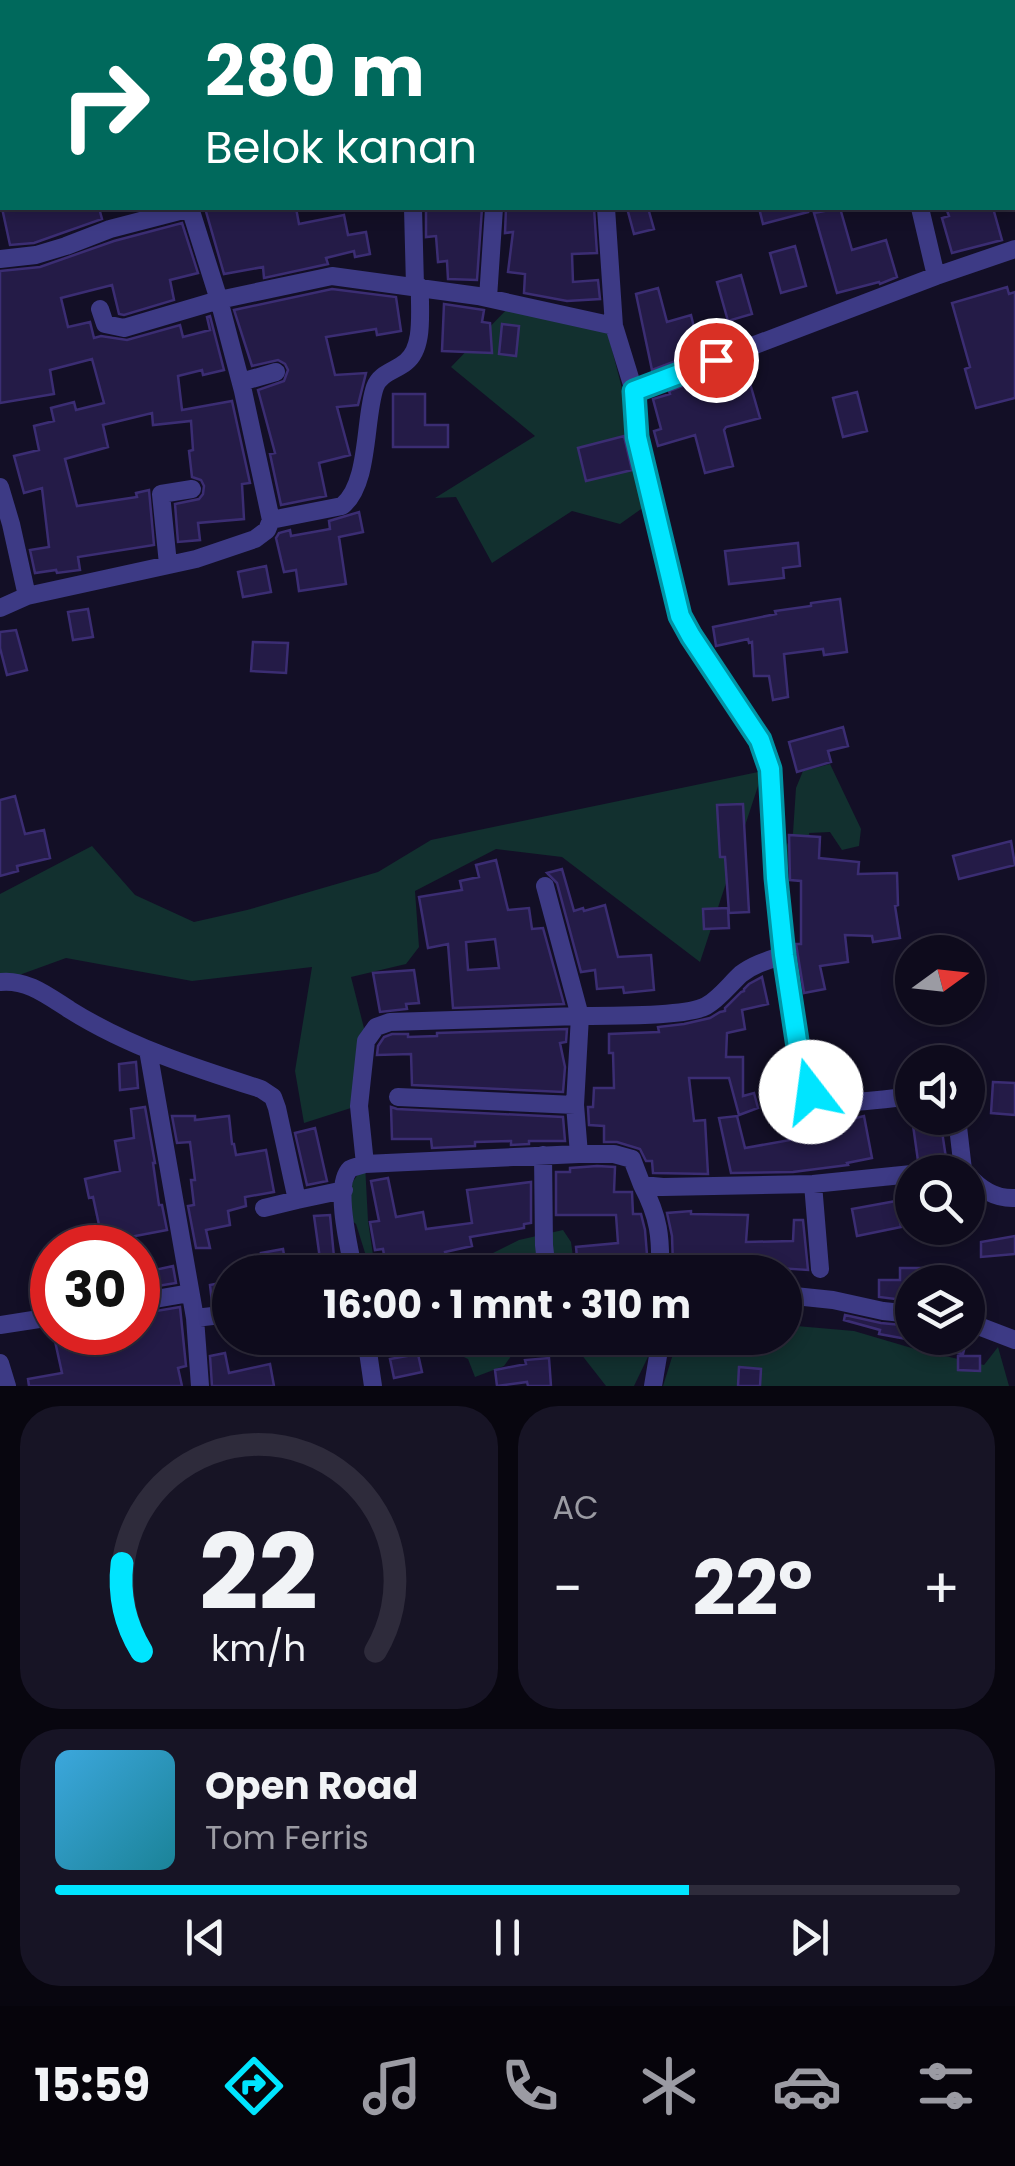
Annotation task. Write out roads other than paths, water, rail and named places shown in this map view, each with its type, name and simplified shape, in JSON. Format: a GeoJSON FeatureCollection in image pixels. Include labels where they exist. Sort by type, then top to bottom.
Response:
{"type":"FeatureCollection","features":[{"type":"Feature","properties":{"kind":"street"},"geometry":{"type":"LineString","coordinates":[[0,259],[36,255],[110,228],[182,210]]}},
{"type":"Feature","properties":{"kind":"street"},"geometry":{"type":"LineString","coordinates":[[0,608],[28,596],[196,559],[255,539],[268,530],[271,520],[241,382],[191,210]]}},
{"type":"Feature","properties":{"kind":"street"},"geometry":{"type":"LineString","coordinates":[[271,520],[342,506],[354,492],[375,387],[413,355],[418,341],[413,210]]}},
{"type":"Feature","properties":{"kind":"street"},"geometry":{"type":"LineString","coordinates":[[488,298],[494,210]]}},
{"type":"Feature","properties":{"kind":"street"},"geometry":{"type":"LineString","coordinates":[[606,210],[614,326],[634,391],[637,437],[680,616],[760,740],[770,769],[784,955],[803,1080],[811,1092],[824,1100],[895,1098]]}},
{"type":"Feature","properties":{"kind":"street"},"geometry":{"type":"LineString","coordinates":[[920,210],[936,276]]}},
{"type":"Feature","properties":{"kind":"street"},"geometry":{"type":"LineString","coordinates":[[634,391],[1015,248]]}},
{"type":"Feature","properties":{"kind":"street"},"geometry":{"type":"LineString","coordinates":[[100,309],[105,324],[124,328],[219,300],[332,276],[488,298],[614,326]]}},
{"type":"Feature","properties":{"kind":"street"},"geometry":{"type":"LineString","coordinates":[[241,382],[276,372]]}},
{"type":"Feature","properties":{"kind":"street"},"geometry":{"type":"LineString","coordinates":[[0,487],[28,596]]}},
{"type":"Feature","properties":{"kind":"street"},"geometry":{"type":"LineString","coordinates":[[168,564],[161,494],[192,489]]}},
{"type":"Feature","properties":{"kind":"street"},"geometry":{"type":"LineString","coordinates":[[545,886],[580,1016],[575,1105],[578,1154]]}},
{"type":"Feature","properties":{"kind":"street"},"geometry":{"type":"LineString","coordinates":[[366,1164],[360,1106],[366,1041],[376,1027],[390,1022],[694,1010],[708,1006],[756,964],[784,955]]}},
{"type":"Feature","properties":{"kind":"street"},"geometry":{"type":"LineString","coordinates":[[0,982],[9,981],[46,994],[121,1039],[261,1089],[272,1097],[278,1108],[296,1200]]}},
{"type":"Feature","properties":{"kind":"street"},"geometry":{"type":"LineString","coordinates":[[148,1050],[195,1318],[200,1386]]}},
{"type":"Feature","properties":{"kind":"street"},"geometry":{"type":"LineString","coordinates":[[398,1097],[575,1105]]}},
{"type":"Feature","properties":{"kind":"street"},"geometry":{"type":"LineString","coordinates":[[351,1255],[343,1215],[350,1170],[366,1164],[614,1154],[632,1159],[654,1207],[660,1255]]}},
{"type":"Feature","properties":{"kind":"street"},"geometry":{"type":"LineString","coordinates":[[544,1155],[545,1255]]}},
{"type":"Feature","properties":{"kind":"street"},"geometry":{"type":"LineString","coordinates":[[642,1185],[663,1188],[813,1184],[895,1176]]}},
{"type":"Feature","properties":{"kind":"street"},"geometry":{"type":"LineString","coordinates":[[813,1184],[820,1269]]}},
{"type":"Feature","properties":{"kind":"street"},"geometry":{"type":"LineString","coordinates":[[985,1189],[1002,1199],[1015,1198]]}},
{"type":"Feature","properties":{"kind":"street"},"geometry":{"type":"LineString","coordinates":[[264,1208],[344,1190]]}},
{"type":"Feature","properties":{"kind":"street"},"geometry":{"type":"LineString","coordinates":[[160,1298],[190,1293]]}},
{"type":"Feature","properties":{"kind":"street"},"geometry":{"type":"LineString","coordinates":[[802,1297],[895,1312]]}},
{"type":"Feature","properties":{"kind":"street"},"geometry":{"type":"LineString","coordinates":[[195,1318],[212,1316]]}},
{"type":"Feature","properties":{"kind":"street"},"geometry":{"type":"LineString","coordinates":[[0,1326],[30,1321]]}},
{"type":"Feature","properties":{"kind":"street"},"geometry":{"type":"LineString","coordinates":[[985,1329],[1015,1340]]}},
{"type":"Feature","properties":{"kind":"street"},"geometry":{"type":"LineString","coordinates":[[368,1355],[372,1386]]}},
{"type":"Feature","properties":{"kind":"street"},"geometry":{"type":"LineString","coordinates":[[653,1386],[659,1355]]}},
{"type":"Feature","properties":{"kind":"street"},"geometry":{"type":"LineString","coordinates":[[0,1363],[7,1386]]}}]}
